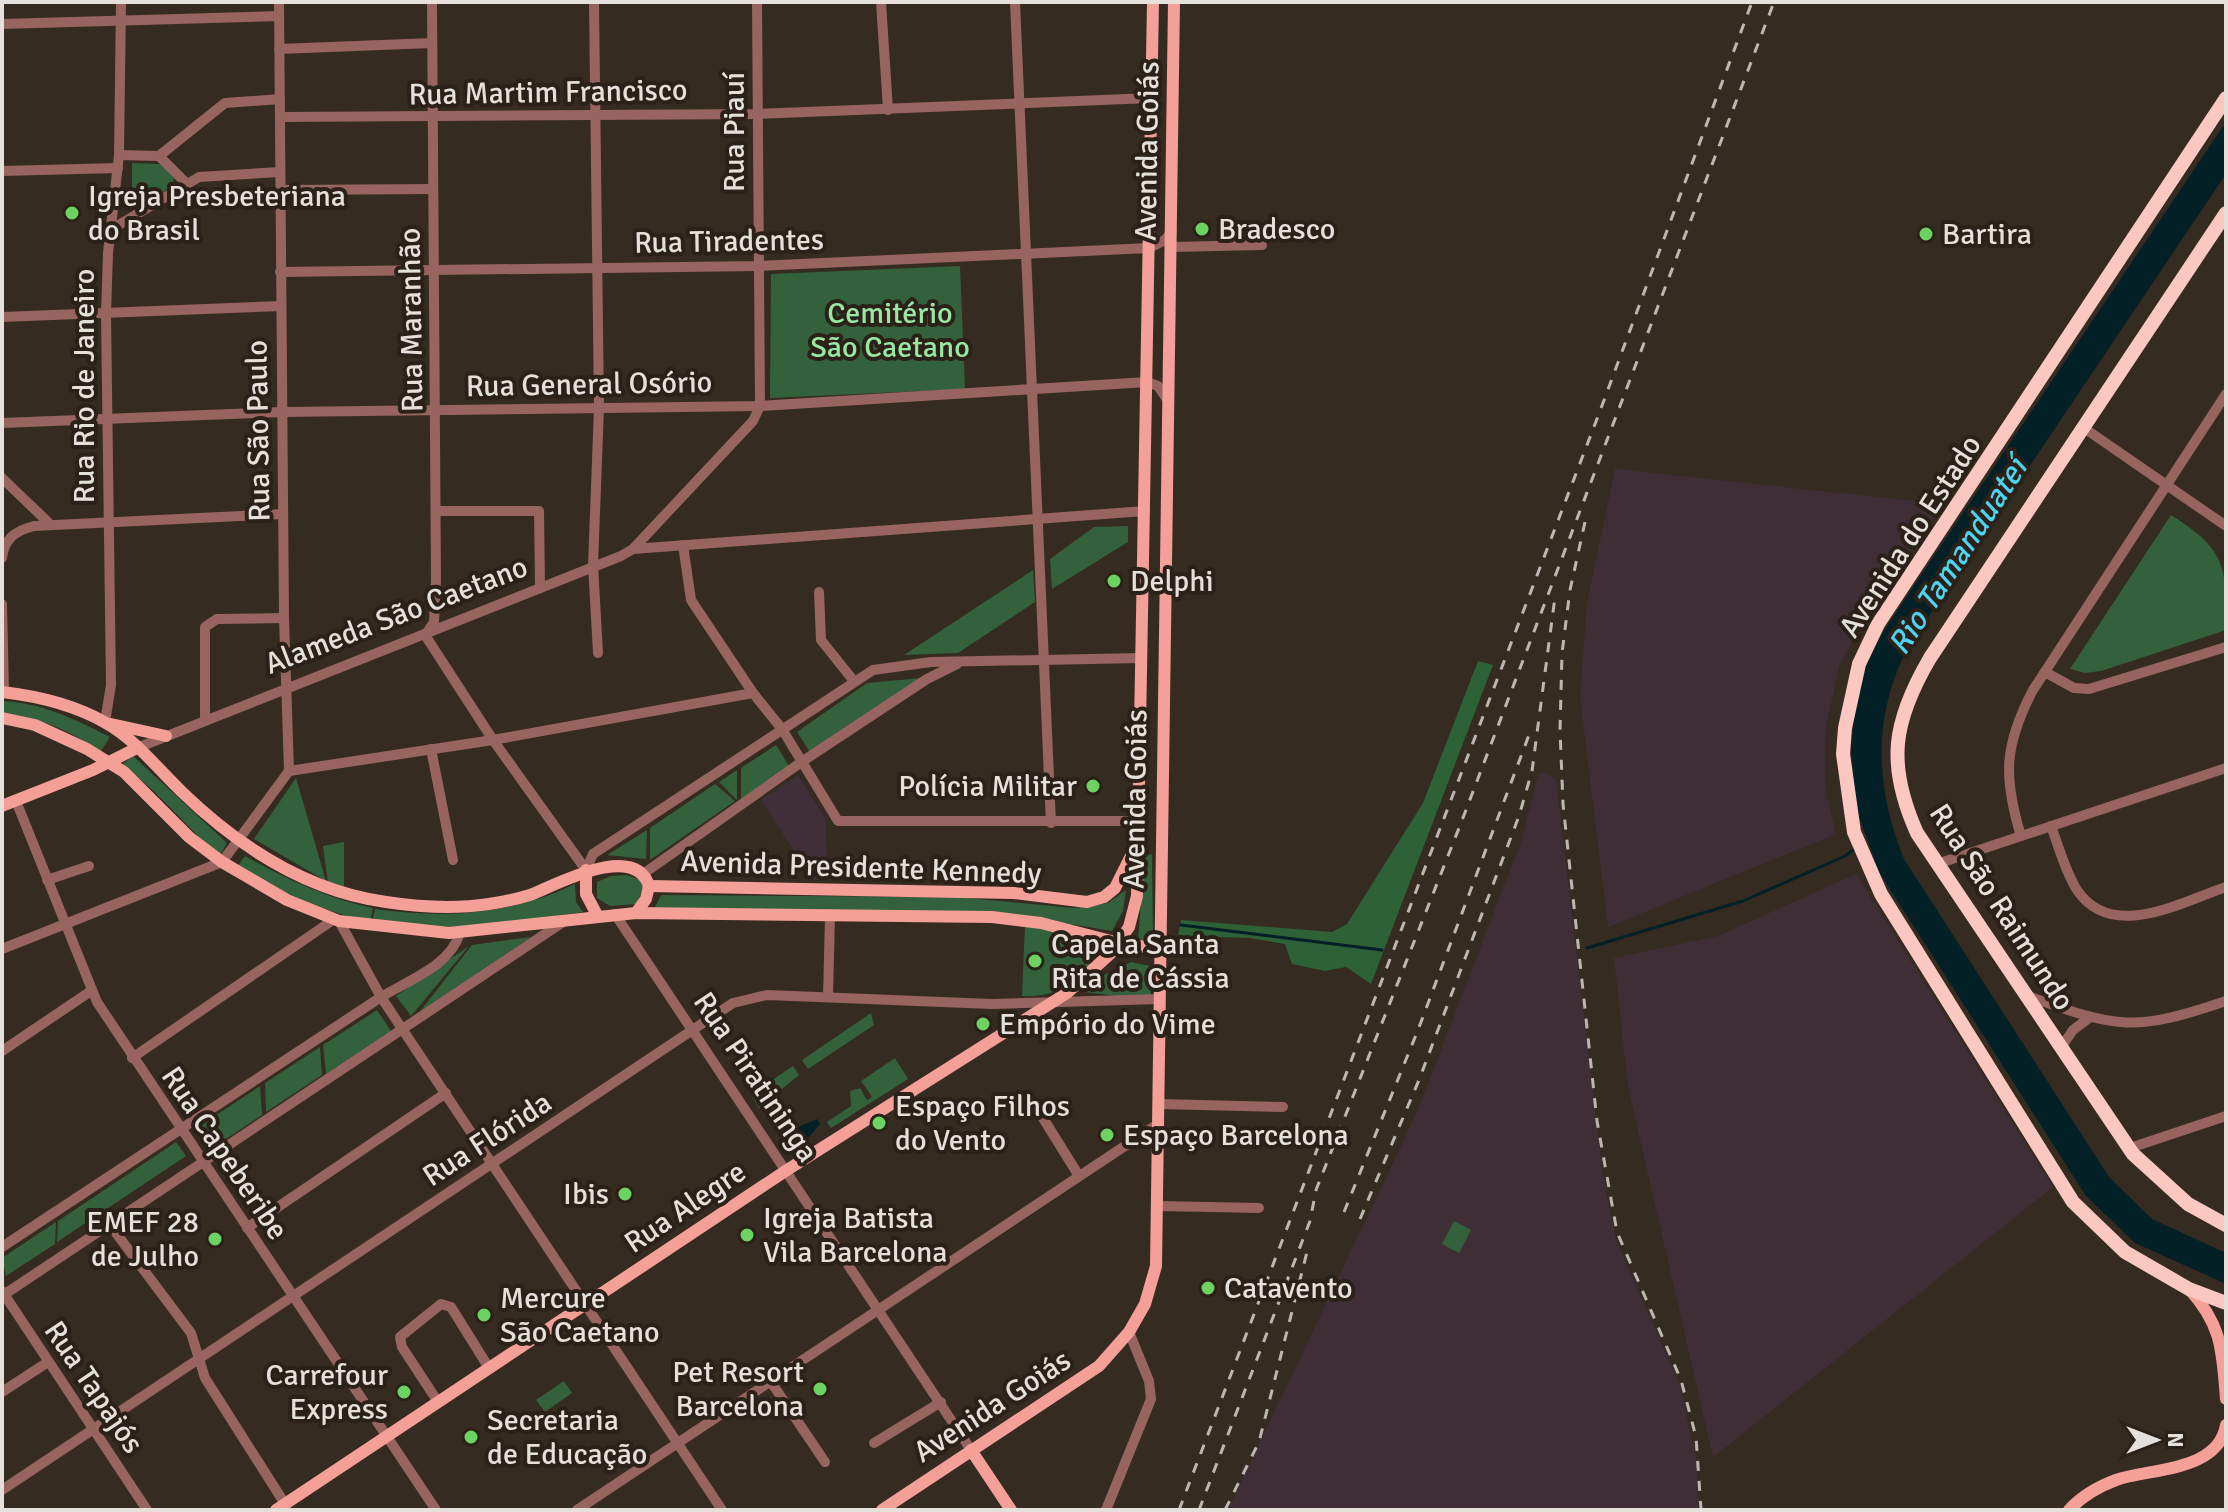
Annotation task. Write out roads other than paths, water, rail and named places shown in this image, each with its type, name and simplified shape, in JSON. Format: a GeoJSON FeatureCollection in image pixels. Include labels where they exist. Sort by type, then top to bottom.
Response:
{"type":"FeatureCollection","features":[{"type":"Feature","properties":{"kind":"highway","name":"Avenida do Estado"},"geometry":{"type":"LineString","coordinates":[[2226,98],[1878,624],[1859,664],[1845,728],[1843,754],[1854,832],[1881,894],[2060,1184],[2091,1223],[2125,1252],[2189,1289],[2226,1303]]}},
{"type":"Feature","properties":{"kind":"highway","name":"Rua São Raimundo"},"geometry":{"type":"LineString","coordinates":[[2226,213],[1930,658],[1902,712],[1897,736],[1900,784],[1917,833],[1937,864],[2130,1148],[2153,1176],[2188,1204],[2226,1225]]}},
{"type":"Feature","properties":{"kind":"main road","name":"Avenida Goiás"},"geometry":{"type":"LineString","coordinates":[[1119,943],[1135,907],[1138,838],[1153,2]]}},
{"type":"Feature","properties":{"kind":"main road","name":"Avenida Goiás"},"geometry":{"type":"LineString","coordinates":[[885,1509],[1083,1379],[1111,1355],[1145,1304],[1153,1277],[1159,1206],[1159,880],[1174,2]]}},
{"type":"Feature","properties":{"kind":"main road","name":"Avenida Presidente Kennedy"},"geometry":{"type":"LineString","coordinates":[[3,692],[48,700],[105,722],[239,842],[322,886],[351,896],[428,906],[513,900],[586,870],[629,869],[643,874],[649,886],[1014,893],[1087,902],[1104,897],[1115,888],[1131,862],[1138,838]]}},
{"type":"Feature","properties":{"kind":"main road","name":"Avenida Presidente Kennedy"},"geometry":{"type":"LineString","coordinates":[[2,718],[54,732],[109,763],[135,783],[189,837],[222,862],[287,900],[336,920],[420,932],[460,933],[597,915],[636,913],[1012,919],[1160,949]]}},
{"type":"Feature","properties":{"kind":"main road"},"geometry":{"type":"LineString","coordinates":[[105,722],[166,736]]}},
{"type":"Feature","properties":{"kind":"main road","name":"Alameda São Caetano"},"geometry":{"type":"LineString","coordinates":[[2,806],[109,763],[137,748]]}},
{"type":"Feature","properties":{"kind":"main road"},"geometry":{"type":"LineString","coordinates":[[1138,821],[1154,826],[1159,880]]}},
{"type":"Feature","properties":{"kind":"main road"},"geometry":{"type":"LineString","coordinates":[[586,870],[586,894],[597,915]]}},
{"type":"Feature","properties":{"kind":"main road"},"geometry":{"type":"LineString","coordinates":[[636,913],[646,899],[649,886]]}},
{"type":"Feature","properties":{"kind":"main road","name":"Rua Alegre"},"geometry":{"type":"LineString","coordinates":[[281,1507],[787,1170],[1051,1004],[1082,981],[1119,943]]}},
{"type":"Feature","properties":{"kind":"main road"},"geometry":{"type":"LineString","coordinates":[[2189,1289],[2224,1336],[2226,1399]]}},
{"type":"Feature","properties":{"kind":"main road"},"geometry":{"type":"LineString","coordinates":[[2069,1510],[2089,1492],[2116,1480],[2196,1460],[2223,1447],[2226,1425]]}},
{"type":"Feature","properties":{"kind":"main road","name":"Rua Piratininga"},"geometry":{"type":"LineString","coordinates":[[971,1450],[1011,1510]]}},
{"type":"Feature","properties":{"kind":"street","name":"Rua Rio de Janeiro"},"geometry":{"type":"LineString","coordinates":[[105,722],[111,685],[106,314],[119,155],[121,2]]}},
{"type":"Feature","properties":{"kind":"street","name":"Rua São Paulo"},"geometry":{"type":"LineString","coordinates":[[279,2],[284,618],[289,771]]}},
{"type":"Feature","properties":{"kind":"street","name":"Rua Maranhão"},"geometry":{"type":"LineString","coordinates":[[425,635],[434,622],[436,511],[432,2]]}},
{"type":"Feature","properties":{"kind":"street"},"geometry":{"type":"LineString","coordinates":[[594,2],[599,408],[593,565],[598,653]]}},
{"type":"Feature","properties":{"kind":"street","name":"Rua Piauí"},"geometry":{"type":"LineString","coordinates":[[757,2],[760,406]]}},
{"type":"Feature","properties":{"kind":"street"},"geometry":{"type":"LineString","coordinates":[[881,2],[888,110]]}},
{"type":"Feature","properties":{"kind":"street"},"geometry":{"type":"LineString","coordinates":[[1015,2],[1051,823]]}},
{"type":"Feature","properties":{"kind":"street"},"geometry":{"type":"LineString","coordinates":[[2,24],[121,18],[279,16]]}},
{"type":"Feature","properties":{"kind":"street"},"geometry":{"type":"LineString","coordinates":[[279,49],[432,43]]}},
{"type":"Feature","properties":{"kind":"street","name":"Rua Martim Francisco"},"geometry":{"type":"LineString","coordinates":[[281,117],[758,114],[1151,98]]}},
{"type":"Feature","properties":{"kind":"street"},"geometry":{"type":"LineString","coordinates":[[119,155],[159,156],[216,107],[234,101],[280,99]]}},
{"type":"Feature","properties":{"kind":"street"},"geometry":{"type":"LineString","coordinates":[[159,156],[185,182]]}},
{"type":"Feature","properties":{"kind":"street"},"geometry":{"type":"LineString","coordinates":[[2,171],[118,168]]}},
{"type":"Feature","properties":{"kind":"street"},"geometry":{"type":"LineString","coordinates":[[112,229],[185,182],[206,176],[280,172]]}},
{"type":"Feature","properties":{"kind":"street"},"geometry":{"type":"LineString","coordinates":[[280,190],[433,189]]}},
{"type":"Feature","properties":{"kind":"street"},"geometry":{"type":"LineString","coordinates":[[1149,248],[1165,240],[1172,231]]}},
{"type":"Feature","properties":{"kind":"street"},"geometry":{"type":"LineString","coordinates":[[1172,247],[1262,245]]}},
{"type":"Feature","properties":{"kind":"street","name":"Rua Tiradentes"},"geometry":{"type":"LineString","coordinates":[[280,272],[759,266],[1149,248]]}},
{"type":"Feature","properties":{"kind":"street"},"geometry":{"type":"LineString","coordinates":[[2,317],[281,306]]}},
{"type":"Feature","properties":{"kind":"street"},"geometry":{"type":"LineString","coordinates":[[1147,382],[1158,386],[1168,401]]}},
{"type":"Feature","properties":{"kind":"street","name":"Rua General Osório"},"geometry":{"type":"LineString","coordinates":[[2,423],[282,412],[760,406],[1147,382]]}},
{"type":"Feature","properties":{"kind":"street"},"geometry":{"type":"LineString","coordinates":[[2021,836],[2010,795],[2009,748],[2016,722],[2045,672],[2221,410],[2226,394]]}},
{"type":"Feature","properties":{"kind":"street","name":"Alameda São Caetano"},"geometry":{"type":"LineString","coordinates":[[137,748],[633,549],[753,421],[760,406]]}},
{"type":"Feature","properties":{"kind":"street"},"geometry":{"type":"LineString","coordinates":[[2084,428],[2226,526]]}},
{"type":"Feature","properties":{"kind":"street"},"geometry":{"type":"LineString","coordinates":[[2,478],[51,525]]}},
{"type":"Feature","properties":{"kind":"street"},"geometry":{"type":"LineString","coordinates":[[436,511],[539,511],[540,586]]}},
{"type":"Feature","properties":{"kind":"street"},"geometry":{"type":"LineString","coordinates":[[633,549],[1145,511]]}},
{"type":"Feature","properties":{"kind":"street"},"geometry":{"type":"LineString","coordinates":[[2,558],[7,541],[14,533],[51,525],[283,514]]}},
{"type":"Feature","properties":{"kind":"street"},"geometry":{"type":"LineString","coordinates":[[683,545],[691,600],[753,693],[782,729],[838,821],[1138,821]]}},
{"type":"Feature","properties":{"kind":"street"},"geometry":{"type":"LineString","coordinates":[[819,592],[821,640],[853,680]]}},
{"type":"Feature","properties":{"kind":"street"},"geometry":{"type":"LineString","coordinates":[[2,604],[3,692]]}},
{"type":"Feature","properties":{"kind":"street"},"geometry":{"type":"LineString","coordinates":[[205,719],[205,627],[217,619],[284,618]]}},
{"type":"Feature","properties":{"kind":"street"},"geometry":{"type":"LineString","coordinates":[[425,635],[493,740],[586,870]]}},
{"type":"Feature","properties":{"kind":"street"},"geometry":{"type":"LineString","coordinates":[[2045,672],[2074,688],[2089,689],[2226,647]]}},
{"type":"Feature","properties":{"kind":"street"},"geometry":{"type":"LineString","coordinates":[[586,870],[593,854],[853,680],[873,670],[915,664],[1141,658]]}},
{"type":"Feature","properties":{"kind":"street"},"geometry":{"type":"LineString","coordinates":[[643,874],[803,761],[927,679],[962,662]]}},
{"type":"Feature","properties":{"kind":"street"},"geometry":{"type":"LineString","coordinates":[[915,664],[924,671],[927,679]]}},
{"type":"Feature","properties":{"kind":"street"},"geometry":{"type":"LineString","coordinates":[[2,949],[222,862],[289,771],[493,740],[753,693]]}},
{"type":"Feature","properties":{"kind":"street"},"geometry":{"type":"LineString","coordinates":[[431,749],[453,860]]}},
{"type":"Feature","properties":{"kind":"street"},"geometry":{"type":"LineString","coordinates":[[1937,864],[2226,768]]}},
{"type":"Feature","properties":{"kind":"street","name":"Rua Capeberibe"},"geometry":{"type":"LineString","coordinates":[[16,801],[91,991],[132,1058],[436,1510]]}},
{"type":"Feature","properties":{"kind":"street"},"geometry":{"type":"LineString","coordinates":[[2051,826],[2077,889],[2088,903],[2108,914],[2129,917],[2146,914],[2226,887]]}},
{"type":"Feature","properties":{"kind":"street"},"geometry":{"type":"LineString","coordinates":[[47,880],[89,866]]}},
{"type":"Feature","properties":{"kind":"street","name":"Rua Piratininga"},"geometry":{"type":"LineString","coordinates":[[615,914],[881,1309],[971,1450]]}},
{"type":"Feature","properties":{"kind":"street"},"geometry":{"type":"LineString","coordinates":[[828,997],[830,916]]}},
{"type":"Feature","properties":{"kind":"street"},"geometry":{"type":"LineString","coordinates":[[3,1294],[568,919]]}},
{"type":"Feature","properties":{"kind":"street"},"geometry":{"type":"LineString","coordinates":[[132,1058],[336,920],[381,997],[722,1510]]}},
{"type":"Feature","properties":{"kind":"street"},"geometry":{"type":"LineString","coordinates":[[2,1247],[381,997],[444,959],[453,950],[460,933]]}},
{"type":"Feature","properties":{"kind":"street"},"geometry":{"type":"LineString","coordinates":[[2,1051],[91,991]]}},
{"type":"Feature","properties":{"kind":"street"},"geometry":{"type":"LineString","coordinates":[[2028,996],[2089,1018],[2119,1024],[2153,1023],[2226,1001]]}},
{"type":"Feature","properties":{"kind":"street","name":"Rua Flórida"},"geometry":{"type":"LineString","coordinates":[[2,1490],[733,1003],[749,997],[1051,1004],[1160,999]]}},
{"type":"Feature","properties":{"kind":"street"},"geometry":{"type":"LineString","coordinates":[[2062,1046],[2073,1030],[2089,1018]]}},
{"type":"Feature","properties":{"kind":"street"},"geometry":{"type":"LineString","coordinates":[[247,1228],[446,1093]]}},
{"type":"Feature","properties":{"kind":"street"},"geometry":{"type":"LineString","coordinates":[[1158,1104],[1283,1107]]}},
{"type":"Feature","properties":{"kind":"street"},"geometry":{"type":"LineString","coordinates":[[1038,1110],[1079,1176]]}},
{"type":"Feature","properties":{"kind":"street"},"geometry":{"type":"LineString","coordinates":[[2130,1148],[2226,1116]]}},
{"type":"Feature","properties":{"kind":"street"},"geometry":{"type":"LineString","coordinates":[[577,1510],[1158,1124]]}},
{"type":"Feature","properties":{"kind":"street"},"geometry":{"type":"LineString","coordinates":[[1159,1206],[1259,1208]]}},
{"type":"Feature","properties":{"kind":"street"},"geometry":{"type":"LineString","coordinates":[[110,1225],[191,1333],[205,1378],[281,1507]]}},
{"type":"Feature","properties":{"kind":"street","name":"Rua Tapajós"},"geometry":{"type":"LineString","coordinates":[[3,1294],[147,1510]]}},
{"type":"Feature","properties":{"kind":"street"},"geometry":{"type":"LineString","coordinates":[[438,1402],[402,1347],[400,1337],[441,1304],[451,1307],[489,1368]]}},
{"type":"Feature","properties":{"kind":"street"},"geometry":{"type":"LineString","coordinates":[[1106,1510],[1151,1399],[1149,1381],[1129,1332]]}},
{"type":"Feature","properties":{"kind":"street"},"geometry":{"type":"LineString","coordinates":[[2,1392],[48,1362]]}},
{"type":"Feature","properties":{"kind":"street"},"geometry":{"type":"LineString","coordinates":[[771,1382],[825,1462]]}},
{"type":"Feature","properties":{"kind":"street"},"geometry":{"type":"LineString","coordinates":[[874,1443],[941,1402]]}},
{"type":"Feature","properties":{"kind":"water","name":"Rio Tamanduateí"},"geometry":{"type":"Polygon","coordinates":[[[2226,122],[2226,174],[1908,647],[1888,700],[1882,752],[1887,805],[1904,859],[2109,1177],[2152,1219],[2226,1253],[2226,1284],[2135,1243],[2086,1196],[1879,872],[1856,808],[1851,748],[1855,703],[1867,663],[1883,632],[2226,122]]]}},
{"type":"Feature","properties":{"kind":"water"},"geometry":{"type":"Polygon","coordinates":[[[817,1119],[820,1124],[809,1137],[798,1138],[794,1144],[787,1139],[796,1128],[817,1119]]]}},
{"type":"Feature","properties":{"kind":"waterway"},"geometry":{"type":"LineString","coordinates":[[1587,948],[1743,901],[1845,856],[1856,848]]}},
{"type":"Feature","properties":{"kind":"waterway"},"geometry":{"type":"LineString","coordinates":[[1181,925],[1382,950]]}},
{"type":"Feature","properties":{"kind":"railway"},"geometry":{"type":"LineString","coordinates":[[1179,1510],[1600,411],[1752,2]]}},
{"type":"Feature","properties":{"kind":"railway"},"geometry":{"type":"LineString","coordinates":[[1199,1510],[1310,1221],[1316,1190],[1461,823],[1774,2]]}},
{"type":"Feature","properties":{"kind":"railway"},"geometry":{"type":"LineString","coordinates":[[1585,522],[1570,590],[1562,653],[1560,730],[1563,804],[1597,1121],[1617,1232],[1681,1380],[1696,1437],[1701,1510]]}},
{"type":"Feature","properties":{"kind":"railway"},"geometry":{"type":"LineString","coordinates":[[1360,1219],[1419,1080],[1519,816],[1532,771],[1555,597]]}},
{"type":"Feature","properties":{"kind":"railway"},"geometry":{"type":"LineString","coordinates":[[1344,1212],[1418,1030],[1529,735]]}},
{"type":"Feature","properties":{"kind":"railway"},"geometry":{"type":"LineString","coordinates":[[1225,1510],[1259,1442],[1307,1252]]}},
{"type":"Feature","properties":{"kind":"place","name":"Igreja Presbeteriana do Brasil"},"geometry":{"type":"Point","coordinates":[72,213]}},
{"type":"Feature","properties":{"kind":"place","name":"Bradesco"},"geometry":{"type":"Point","coordinates":[1202,229]}},
{"type":"Feature","properties":{"kind":"place","name":"Bartira"},"geometry":{"type":"Point","coordinates":[1926,234]}},
{"type":"Feature","properties":{"kind":"place","name":"Delphi"},"geometry":{"type":"Point","coordinates":[1114,581]}},
{"type":"Feature","properties":{"kind":"place","name":"Polícia Militar"},"geometry":{"type":"Point","coordinates":[1093,786]}},
{"type":"Feature","properties":{"kind":"place","name":"Capela Santa Rita de Cássia"},"geometry":{"type":"Point","coordinates":[1035,961]}},
{"type":"Feature","properties":{"kind":"place","name":"Empório do Vime"},"geometry":{"type":"Point","coordinates":[983,1024]}},
{"type":"Feature","properties":{"kind":"place","name":"Espaço Filhos do Vento"},"geometry":{"type":"Point","coordinates":[879,1123]}},
{"type":"Feature","properties":{"kind":"place","name":"Espaço Barcelona"},"geometry":{"type":"Point","coordinates":[1107,1135]}},
{"type":"Feature","properties":{"kind":"place","name":"Ibis"},"geometry":{"type":"Point","coordinates":[625,1194]}},
{"type":"Feature","properties":{"kind":"place","name":"Igreja Batista Vila Barcelona"},"geometry":{"type":"Point","coordinates":[747,1235]}},
{"type":"Feature","properties":{"kind":"place","name":"EMEF 28 de Julho"},"geometry":{"type":"Point","coordinates":[215,1239]}},
{"type":"Feature","properties":{"kind":"place","name":"Catavento"},"geometry":{"type":"Point","coordinates":[1208,1288]}},
{"type":"Feature","properties":{"kind":"place","name":"Mercure São Caetano"},"geometry":{"type":"Point","coordinates":[484,1315]}},
{"type":"Feature","properties":{"kind":"place","name":"Pet Resort Barcelona"},"geometry":{"type":"Point","coordinates":[820,1389]}},
{"type":"Feature","properties":{"kind":"place","name":"Carrefour Express"},"geometry":{"type":"Point","coordinates":[404,1392]}},
{"type":"Feature","properties":{"kind":"place","name":"Secretaria de Educação"},"geometry":{"type":"Point","coordinates":[471,1437]}},
{"type":"Feature","properties":{"kind":"park label","name":"Cemitério São Caetano"},"geometry":{"type":"Point","coordinates":[890,330]}}]}
